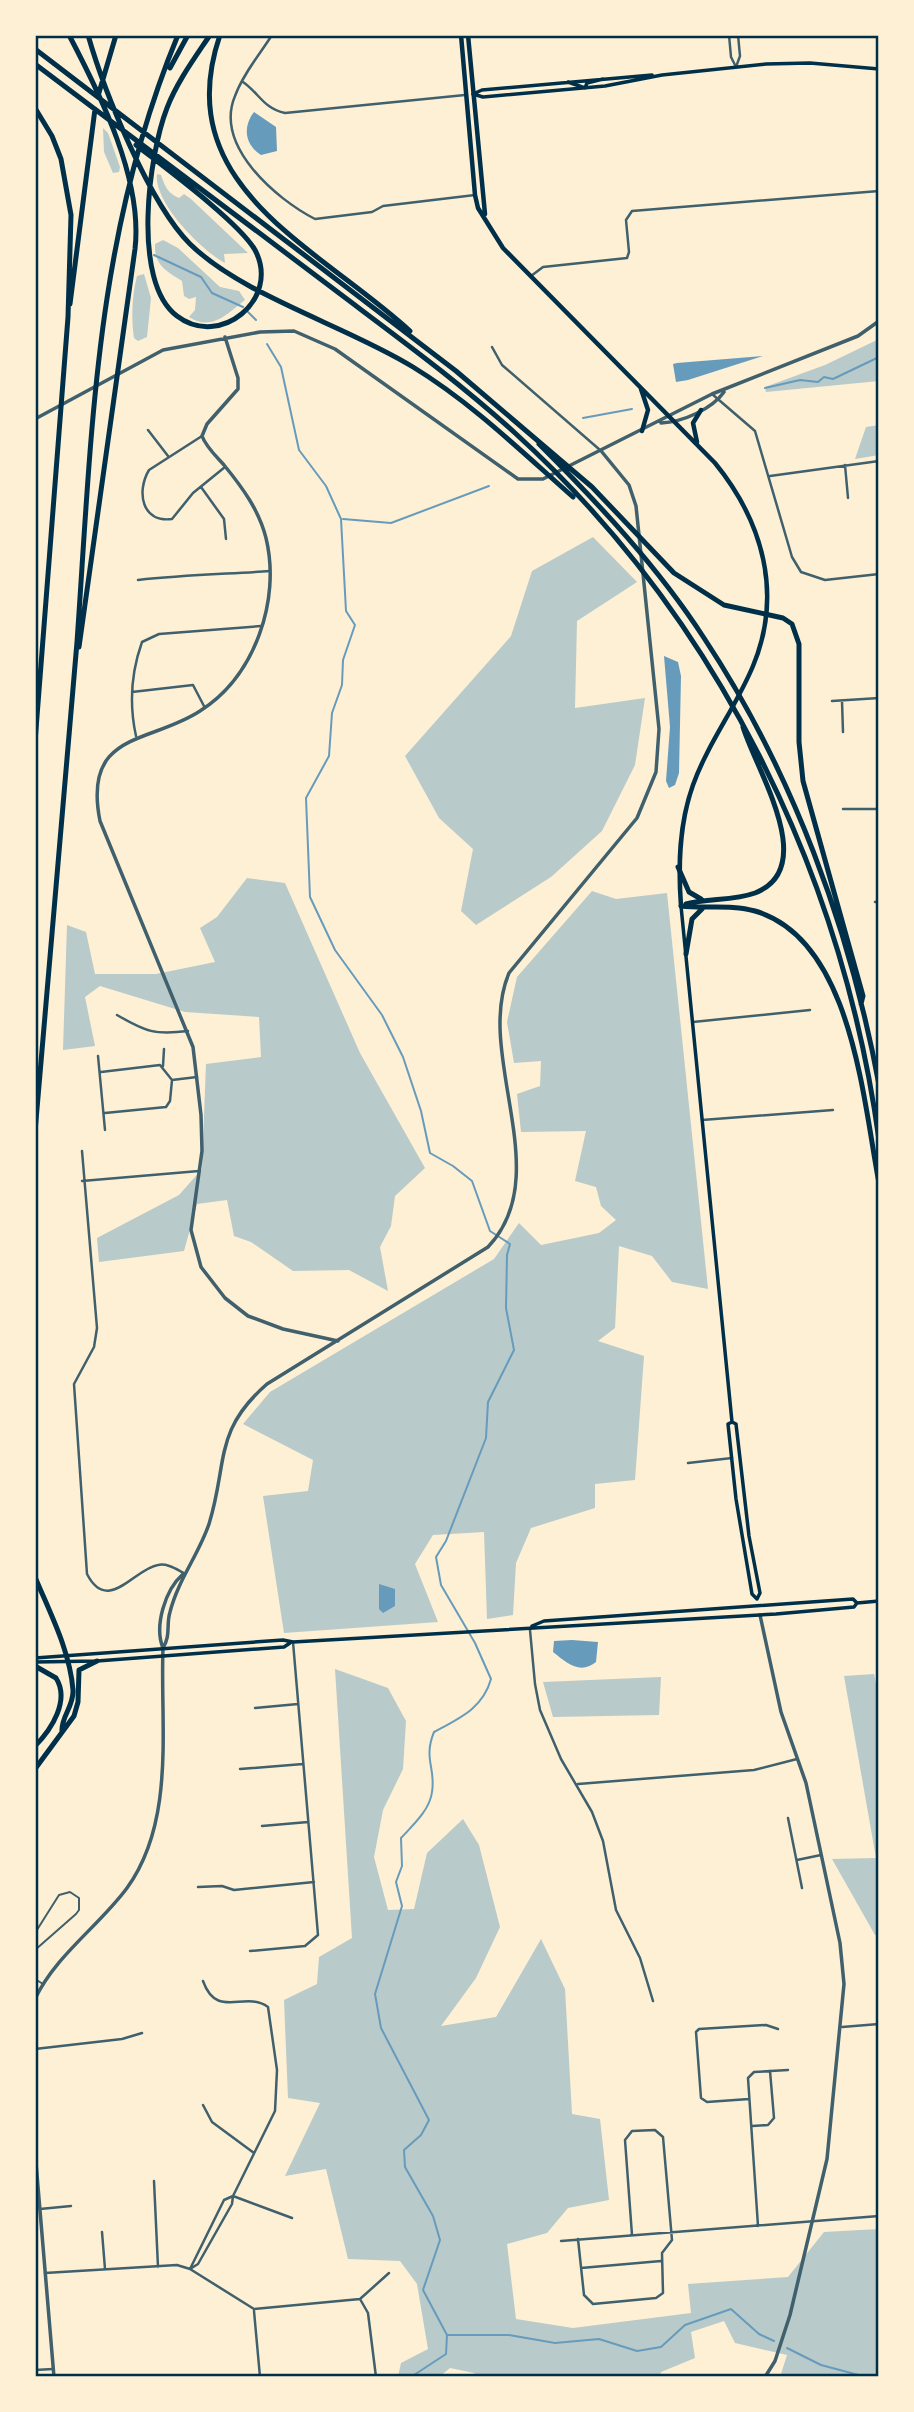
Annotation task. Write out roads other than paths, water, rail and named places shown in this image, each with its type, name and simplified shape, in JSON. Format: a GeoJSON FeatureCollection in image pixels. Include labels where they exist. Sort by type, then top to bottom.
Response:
{"type":"FeatureCollection","features":[{"type":"Feature","properties":{"kind":"highway"},"geometry":{"type":"LineString","coordinates":[[69,35],[122,153],[137,212],[135,248],[96,542],[73,685]]}},
{"type":"Feature","properties":{"kind":"highway"},"geometry":{"type":"LineString","coordinates":[[88,35],[155,196],[170,221],[189,243],[224,271],[412,367],[455,396],[597,518]]}},
{"type":"Feature","properties":{"kind":"highway"},"geometry":{"type":"LineString","coordinates":[[68,317],[76,276],[93,124],[116,35]]}},
{"type":"Feature","properties":{"kind":"highway"},"geometry":{"type":"LineString","coordinates":[[35,1132],[100,333],[126,193],[141,137],[178,35]]}},
{"type":"Feature","properties":{"kind":"highway"},"geometry":{"type":"LineString","coordinates":[[166,73],[188,35]]}},
{"type":"Feature","properties":{"kind":"highway"},"geometry":{"type":"LineString","coordinates":[[169,168],[250,242],[259,259],[259,292],[241,316],[226,324],[211,327],[191,324],[174,314],[164,303],[155,279],[150,236],[150,193],[158,136],[176,88],[210,35]]}},
{"type":"Feature","properties":{"kind":"highway"},"geometry":{"type":"LineString","coordinates":[[220,35],[211,75],[211,113],[219,147],[235,180],[254,204],[408,330],[418,342]]}},
{"type":"Feature","properties":{"kind":"highway"},"geometry":{"type":"LineString","coordinates":[[35,49],[512,417],[592,487],[664,564],[693,588],[724,605],[783,618],[797,633],[799,742],[803,780],[863,996],[861,1004]]}},
{"type":"Feature","properties":{"kind":"highway"},"geometry":{"type":"LineString","coordinates":[[35,64],[169,168],[436,367],[534,451],[597,518],[662,598],[717,677],[739,715],[782,829],[784,860],[773,881],[756,892],[681,906]]}},
{"type":"Feature","properties":{"kind":"highway"},"geometry":{"type":"LineString","coordinates":[[35,108],[57,147],[69,196],[68,317],[35,742]]}},
{"type":"Feature","properties":{"kind":"highway"},"geometry":{"type":"LineString","coordinates":[[541,444],[618,527],[658,576],[723,668],[753,720],[795,808],[821,876],[861,1004],[879,1085]]}},
{"type":"Feature","properties":{"kind":"highway"},"geometry":{"type":"LineString","coordinates":[[748,736],[789,817],[842,965],[866,1063],[879,1140]]}},
{"type":"Feature","properties":{"kind":"highway"},"geometry":{"type":"LineString","coordinates":[[678,867],[688,892],[707,900]]}},
{"type":"Feature","properties":{"kind":"highway"},"geometry":{"type":"LineString","coordinates":[[681,906],[742,908],[773,918],[799,936],[822,966],[845,1024],[860,1079],[879,1183]]}},
{"type":"Feature","properties":{"kind":"highway"},"geometry":{"type":"LineString","coordinates":[[686,954],[692,919],[705,908]]}},
{"type":"Feature","properties":{"kind":"highway"},"geometry":{"type":"LineString","coordinates":[[35,1170],[35,1218]]}},
{"type":"Feature","properties":{"kind":"highway"},"geometry":{"type":"LineString","coordinates":[[35,1577],[68,1663],[73,1692],[70,1708],[61,1724],[62,1731]]}},
{"type":"Feature","properties":{"kind":"highway"},"geometry":{"type":"LineString","coordinates":[[35,1769],[74,1716],[78,1702],[76,1678],[79,1670],[97,1661]]}},
{"type":"Feature","properties":{"kind":"highway"},"geometry":{"type":"LineString","coordinates":[[35,1662],[56,1678],[62,1699],[59,1710],[35,1746]]}},
{"type":"Feature","properties":{"kind":"main road"},"geometry":{"type":"LineString","coordinates":[[461,35],[478,208],[485,214],[503,248],[697,443],[733,484],[754,524],[765,564],[767,614],[753,666],[692,787],[685,812],[678,867],[732,1422],[736,1424],[748,1525],[761,1593],[757,1600]]}},
{"type":"Feature","properties":{"kind":"main road"},"geometry":{"type":"LineString","coordinates":[[468,35],[485,214]]}},
{"type":"Feature","properties":{"kind":"main road"},"geometry":{"type":"LineString","coordinates":[[465,95],[482,90],[566,81],[662,75],[736,66],[810,63],[879,69]]}},
{"type":"Feature","properties":{"kind":"main road"},"geometry":{"type":"LineString","coordinates":[[473,94],[483,97],[585,88],[634,82],[662,75]]}},
{"type":"Feature","properties":{"kind":"main road"},"geometry":{"type":"LineString","coordinates":[[585,88],[587,83],[600,82],[604,77]]}},
{"type":"Feature","properties":{"kind":"main road"},"geometry":{"type":"LineString","coordinates":[[566,81],[585,88]]}},
{"type":"Feature","properties":{"kind":"main road"},"geometry":{"type":"LineString","coordinates":[[641,388],[648,410],[642,431]]}},
{"type":"Feature","properties":{"kind":"main road"},"geometry":{"type":"LineString","coordinates":[[697,443],[693,423],[701,410]]}},
{"type":"Feature","properties":{"kind":"main road"},"geometry":{"type":"LineString","coordinates":[[732,1422],[728,1424],[750,1583],[760,1615]]}},
{"type":"Feature","properties":{"kind":"main road"},"geometry":{"type":"LineString","coordinates":[[530,1627],[544,1621],[853,1599],[857,1603]]}},
{"type":"Feature","properties":{"kind":"main road"},"geometry":{"type":"LineString","coordinates":[[35,1662],[65,1654],[760,1615],[854,1607],[857,1603],[879,1601]]}},
{"type":"Feature","properties":{"kind":"main road"},"geometry":{"type":"LineString","coordinates":[[35,1662],[68,1663],[284,1647],[293,1642]]}},
{"type":"Feature","properties":{"kind":"street"},"geometry":{"type":"LineString","coordinates":[[272,35],[232,104],[232,124],[239,148],[271,187],[315,219],[372,212],[383,206],[475,195]]}},
{"type":"Feature","properties":{"kind":"street"},"geometry":{"type":"LineString","coordinates":[[729,35],[731,57],[736,66]]}},
{"type":"Feature","properties":{"kind":"street"},"geometry":{"type":"LineString","coordinates":[[736,66],[740,56],[738,35]]}},
{"type":"Feature","properties":{"kind":"street"},"geometry":{"type":"LineString","coordinates":[[243,82],[255,91],[265,106],[285,113],[465,95]]}},
{"type":"Feature","properties":{"kind":"street"},"geometry":{"type":"LineString","coordinates":[[531,276],[543,267],[626,258],[629,251],[626,220],[632,211],[879,191]]}},
{"type":"Feature","properties":{"kind":"street"},"geometry":{"type":"LineString","coordinates":[[36,418],[163,350],[225,337],[283,330],[320,341],[518,479],[543,479],[660,423],[669,415],[712,394],[858,336],[879,321]]}},
{"type":"Feature","properties":{"kind":"street"},"geometry":{"type":"LineString","coordinates":[[225,337],[238,378],[238,389],[207,424],[202,436],[149,471],[145,479],[144,506],[149,514],[157,519],[176,517],[186,500],[225,467]]}},
{"type":"Feature","properties":{"kind":"street"},"geometry":{"type":"LineString","coordinates":[[163,1648],[169,1638],[170,1612],[184,1573],[209,1525],[225,1444],[238,1414],[267,1384],[496,1239],[500,1233],[513,1207],[516,1180],[499,1010],[502,991],[509,973],[631,828],[649,796],[658,759],[659,729],[636,506],[629,485],[602,452],[502,365],[492,347]]}},
{"type":"Feature","properties":{"kind":"street"},"geometry":{"type":"LineString","coordinates":[[660,423],[676,422],[701,410],[718,401],[725,390]]}},
{"type":"Feature","properties":{"kind":"street"},"geometry":{"type":"LineString","coordinates":[[712,394],[755,431],[796,565],[807,576],[825,580],[879,574]]}},
{"type":"Feature","properties":{"kind":"street"},"geometry":{"type":"LineString","coordinates":[[148,430],[168,456]]}},
{"type":"Feature","properties":{"kind":"street"},"geometry":{"type":"LineString","coordinates":[[202,436],[254,509],[265,535],[271,571],[261,626],[252,653],[239,676],[205,708],[136,736],[116,750],[99,779],[96,801],[100,821],[188,1031],[201,1115],[199,1171],[192,1213],[192,1240],[201,1267],[212,1284],[238,1310],[259,1322],[338,1341]]}},
{"type":"Feature","properties":{"kind":"street"},"geometry":{"type":"LineString","coordinates":[[769,475],[879,461]]}},
{"type":"Feature","properties":{"kind":"street"},"geometry":{"type":"LineString","coordinates":[[845,465],[848,498]]}},
{"type":"Feature","properties":{"kind":"street"},"geometry":{"type":"LineString","coordinates":[[201,487],[224,519],[226,540]]}},
{"type":"Feature","properties":{"kind":"street"},"geometry":{"type":"LineString","coordinates":[[138,580],[198,573],[212,575],[271,571]]}},
{"type":"Feature","properties":{"kind":"street"},"geometry":{"type":"LineString","coordinates":[[136,736],[131,713],[132,691],[134,664],[142,642],[159,635],[261,626]]}},
{"type":"Feature","properties":{"kind":"street"},"geometry":{"type":"LineString","coordinates":[[132,691],[193,685],[205,708]]}},
{"type":"Feature","properties":{"kind":"street"},"geometry":{"type":"LineString","coordinates":[[832,701],[879,698]]}},
{"type":"Feature","properties":{"kind":"street"},"geometry":{"type":"LineString","coordinates":[[842,701],[843,732]]}},
{"type":"Feature","properties":{"kind":"street"},"geometry":{"type":"LineString","coordinates":[[843,809],[879,809]]}},
{"type":"Feature","properties":{"kind":"street"},"geometry":{"type":"LineString","coordinates":[[693,1022],[810,1010]]}},
{"type":"Feature","properties":{"kind":"street"},"geometry":{"type":"LineString","coordinates":[[117,1015],[146,1032],[162,1034],[188,1031]]}},
{"type":"Feature","properties":{"kind":"street"},"geometry":{"type":"LineString","coordinates":[[105,1113],[166,1107],[170,1101],[172,1080],[163,1066],[164,1049]]}},
{"type":"Feature","properties":{"kind":"street"},"geometry":{"type":"LineString","coordinates":[[98,1056],[102,1072],[105,1129]]}},
{"type":"Feature","properties":{"kind":"street"},"geometry":{"type":"LineString","coordinates":[[102,1072],[163,1066]]}},
{"type":"Feature","properties":{"kind":"street"},"geometry":{"type":"LineString","coordinates":[[172,1080],[197,1077]]}},
{"type":"Feature","properties":{"kind":"street"},"geometry":{"type":"LineString","coordinates":[[702,1120],[834,1110]]}},
{"type":"Feature","properties":{"kind":"street"},"geometry":{"type":"LineString","coordinates":[[82,1151],[82,1181],[97,1328],[94,1348],[74,1384],[88,1574],[96,1584],[110,1590],[125,1586],[154,1565],[163,1564],[184,1573]]}},
{"type":"Feature","properties":{"kind":"street"},"geometry":{"type":"LineString","coordinates":[[82,1181],[199,1171]]}},
{"type":"Feature","properties":{"kind":"street"},"geometry":{"type":"LineString","coordinates":[[688,1463],[732,1458]]}},
{"type":"Feature","properties":{"kind":"street"},"geometry":{"type":"LineString","coordinates":[[35,1999],[43,1984],[128,1886],[148,1847],[159,1804],[163,1656],[159,1638],[161,1618],[174,1586],[184,1573]]}},
{"type":"Feature","properties":{"kind":"street"},"geometry":{"type":"LineString","coordinates":[[760,1615],[781,1712],[806,1783],[843,1964],[842,2027],[832,2130],[783,2341],[765,2377]]}},
{"type":"Feature","properties":{"kind":"street"},"geometry":{"type":"LineString","coordinates":[[530,1627],[534,1684],[540,1710],[561,1759],[577,1784],[599,1832],[616,1910],[640,1958],[653,2001]]}},
{"type":"Feature","properties":{"kind":"street"},"geometry":{"type":"LineString","coordinates":[[250,1951],[305,1946],[313,1942],[318,1935],[293,1642]]}},
{"type":"Feature","properties":{"kind":"street"},"geometry":{"type":"LineString","coordinates":[[255,1708],[298,1704]]}},
{"type":"Feature","properties":{"kind":"street"},"geometry":{"type":"LineString","coordinates":[[577,1784],[754,1770],[797,1759]]}},
{"type":"Feature","properties":{"kind":"street"},"geometry":{"type":"LineString","coordinates":[[240,1769],[304,1764]]}},
{"type":"Feature","properties":{"kind":"street"},"geometry":{"type":"LineString","coordinates":[[788,1818],[802,1888]]}},
{"type":"Feature","properties":{"kind":"street"},"geometry":{"type":"LineString","coordinates":[[262,1826],[309,1822]]}},
{"type":"Feature","properties":{"kind":"street"},"geometry":{"type":"LineString","coordinates":[[797,1860],[821,1855]]}},
{"type":"Feature","properties":{"kind":"street"},"geometry":{"type":"LineString","coordinates":[[198,1887],[222,1885],[234,1890],[314,1882]]}},
{"type":"Feature","properties":{"kind":"street"},"geometry":{"type":"LineString","coordinates":[[190,2269],[198,2264],[232,2204],[233,2196],[275,2111],[277,2070],[268,2007],[257,2002],[216,2001],[210,1996],[203,1981]]}},
{"type":"Feature","properties":{"kind":"street"},"geometry":{"type":"LineString","coordinates":[[842,2027],[879,2024]]}},
{"type":"Feature","properties":{"kind":"street"},"geometry":{"type":"LineString","coordinates":[[749,2099],[707,2102],[701,2098],[695,2036],[699,2029],[766,2025],[778,2029]]}},
{"type":"Feature","properties":{"kind":"street"},"geometry":{"type":"LineString","coordinates":[[35,2049],[122,2039],[142,2033]]}},
{"type":"Feature","properties":{"kind":"street"},"geometry":{"type":"LineString","coordinates":[[758,2226],[748,2078],[754,2072],[788,2070]]}},
{"type":"Feature","properties":{"kind":"street"},"geometry":{"type":"LineString","coordinates":[[752,2126],[768,2125],[774,2118],[770,2071]]}},
{"type":"Feature","properties":{"kind":"street"},"geometry":{"type":"LineString","coordinates":[[203,2105],[212,2122],[254,2153]]}},
{"type":"Feature","properties":{"kind":"street"},"geometry":{"type":"LineString","coordinates":[[578,2239],[584,2295],[588,2302],[593,2304],[656,2298],[664,2288],[662,2253],[672,2240],[663,2137],[657,2131],[632,2132],[625,2140],[632,2235]]}},
{"type":"Feature","properties":{"kind":"street"},"geometry":{"type":"LineString","coordinates":[[35,2151],[54,2377]]}},
{"type":"Feature","properties":{"kind":"street"},"geometry":{"type":"LineString","coordinates":[[154,2181],[158,2267]]}},
{"type":"Feature","properties":{"kind":"street"},"geometry":{"type":"LineString","coordinates":[[190,2269],[224,2200],[233,2196],[292,2218]]}},
{"type":"Feature","properties":{"kind":"street"},"geometry":{"type":"LineString","coordinates":[[38,2207],[71,2206]]}},
{"type":"Feature","properties":{"kind":"street"},"geometry":{"type":"LineString","coordinates":[[561,2241],[879,2216]]}},
{"type":"Feature","properties":{"kind":"street"},"geometry":{"type":"LineString","coordinates":[[102,2232],[105,2269]]}},
{"type":"Feature","properties":{"kind":"street"},"geometry":{"type":"LineString","coordinates":[[35,2244],[43,2243]]}},
{"type":"Feature","properties":{"kind":"street"},"geometry":{"type":"LineString","coordinates":[[35,2250],[43,2249]]}},
{"type":"Feature","properties":{"kind":"street"},"geometry":{"type":"LineString","coordinates":[[581,2269],[661,2261]]}},
{"type":"Feature","properties":{"kind":"street"},"geometry":{"type":"LineString","coordinates":[[45,2273],[177,2265],[190,2269],[254,2309],[360,2299],[389,2273]]}},
{"type":"Feature","properties":{"kind":"street"},"geometry":{"type":"LineString","coordinates":[[360,2299],[368,2313],[376,2377]]}},
{"type":"Feature","properties":{"kind":"street"},"geometry":{"type":"LineString","coordinates":[[254,2309],[260,2377]]}},
{"type":"Feature","properties":{"kind":"street"},"geometry":{"type":"LineString","coordinates":[[35,2370],[53,2369]]}},
{"type":"Feature","properties":{"kind":"lane"},"geometry":{"type":"LineString","coordinates":[[35,1933],[59,1895],[70,1892],[79,1898],[79,1910],[76,1914],[35,1950]]}},
{"type":"Feature","properties":{"kind":"lane"},"geometry":{"type":"LineString","coordinates":[[35,1979],[43,1984]]}},
{"type":"Feature","properties":{"kind":"water"},"geometry":{"type":"Polygon","coordinates":[[[254,112],[276,127],[277,151],[261,155],[251,146],[247,129],[254,112]]]}},
{"type":"Feature","properties":{"kind":"water"},"geometry":{"type":"Polygon","coordinates":[[[763,356],[688,380],[676,382],[673,364],[763,356]]]}},
{"type":"Feature","properties":{"kind":"water"},"geometry":{"type":"Polygon","coordinates":[[[664,656],[678,662],[681,676],[679,773],[675,785],[669,788],[666,781],[670,727],[664,656]]]}},
{"type":"Feature","properties":{"kind":"water"},"geometry":{"type":"Polygon","coordinates":[[[379,1584],[395,1589],[395,1606],[383,1613],[379,1609],[379,1584]]]}},
{"type":"Feature","properties":{"kind":"water"},"geometry":{"type":"Polygon","coordinates":[[[554,1641],[598,1642],[596,1662],[590,1666],[574,1666],[553,1652],[554,1641]]]}},
{"type":"Feature","properties":{"kind":"waterway"},"geometry":{"type":"LineString","coordinates":[[154,255],[201,277],[212,293],[243,307]]}},
{"type":"Feature","properties":{"kind":"waterway"},"geometry":{"type":"LineString","coordinates":[[247,311],[256,320]]}},
{"type":"Feature","properties":{"kind":"waterway"},"geometry":{"type":"LineString","coordinates":[[267,344],[281,367],[299,450],[326,486],[341,519],[346,611],[355,625],[343,660],[342,685],[332,713],[329,756],[306,798],[310,897],[335,950],[382,1015],[403,1057],[421,1111],[430,1153],[472,1181],[490,1231],[510,1244],[507,1255],[506,1308],[514,1350],[488,1402],[486,1438],[446,1541],[436,1557],[441,1585],[475,1643],[491,1679],[476,1705],[434,1732],[430,1749],[433,1784],[431,1799],[420,1817],[401,1838],[402,1866],[396,1882],[402,1906],[375,1994],[381,2028],[429,2120],[421,2135],[404,2150],[405,2167],[433,2216],[440,2240],[423,2290],[447,2335],[446,2354],[411,2377]]}},
{"type":"Feature","properties":{"kind":"waterway"},"geometry":{"type":"LineString","coordinates":[[765,388],[800,380],[818,382],[824,377],[833,379],[879,357]]}},
{"type":"Feature","properties":{"kind":"waterway"},"geometry":{"type":"LineString","coordinates":[[583,418],[632,409]]}},
{"type":"Feature","properties":{"kind":"waterway"},"geometry":{"type":"LineString","coordinates":[[343,519],[391,523],[489,486]]}},
{"type":"Feature","properties":{"kind":"waterway"},"geometry":{"type":"LineString","coordinates":[[447,2335],[509,2335],[555,2343],[599,2339],[637,2351],[661,2347],[685,2325],[731,2309],[759,2334],[774,2341]]}},
{"type":"Feature","properties":{"kind":"waterway"},"geometry":{"type":"LineString","coordinates":[[787,2348],[821,2365],[866,2377]]}}]}
